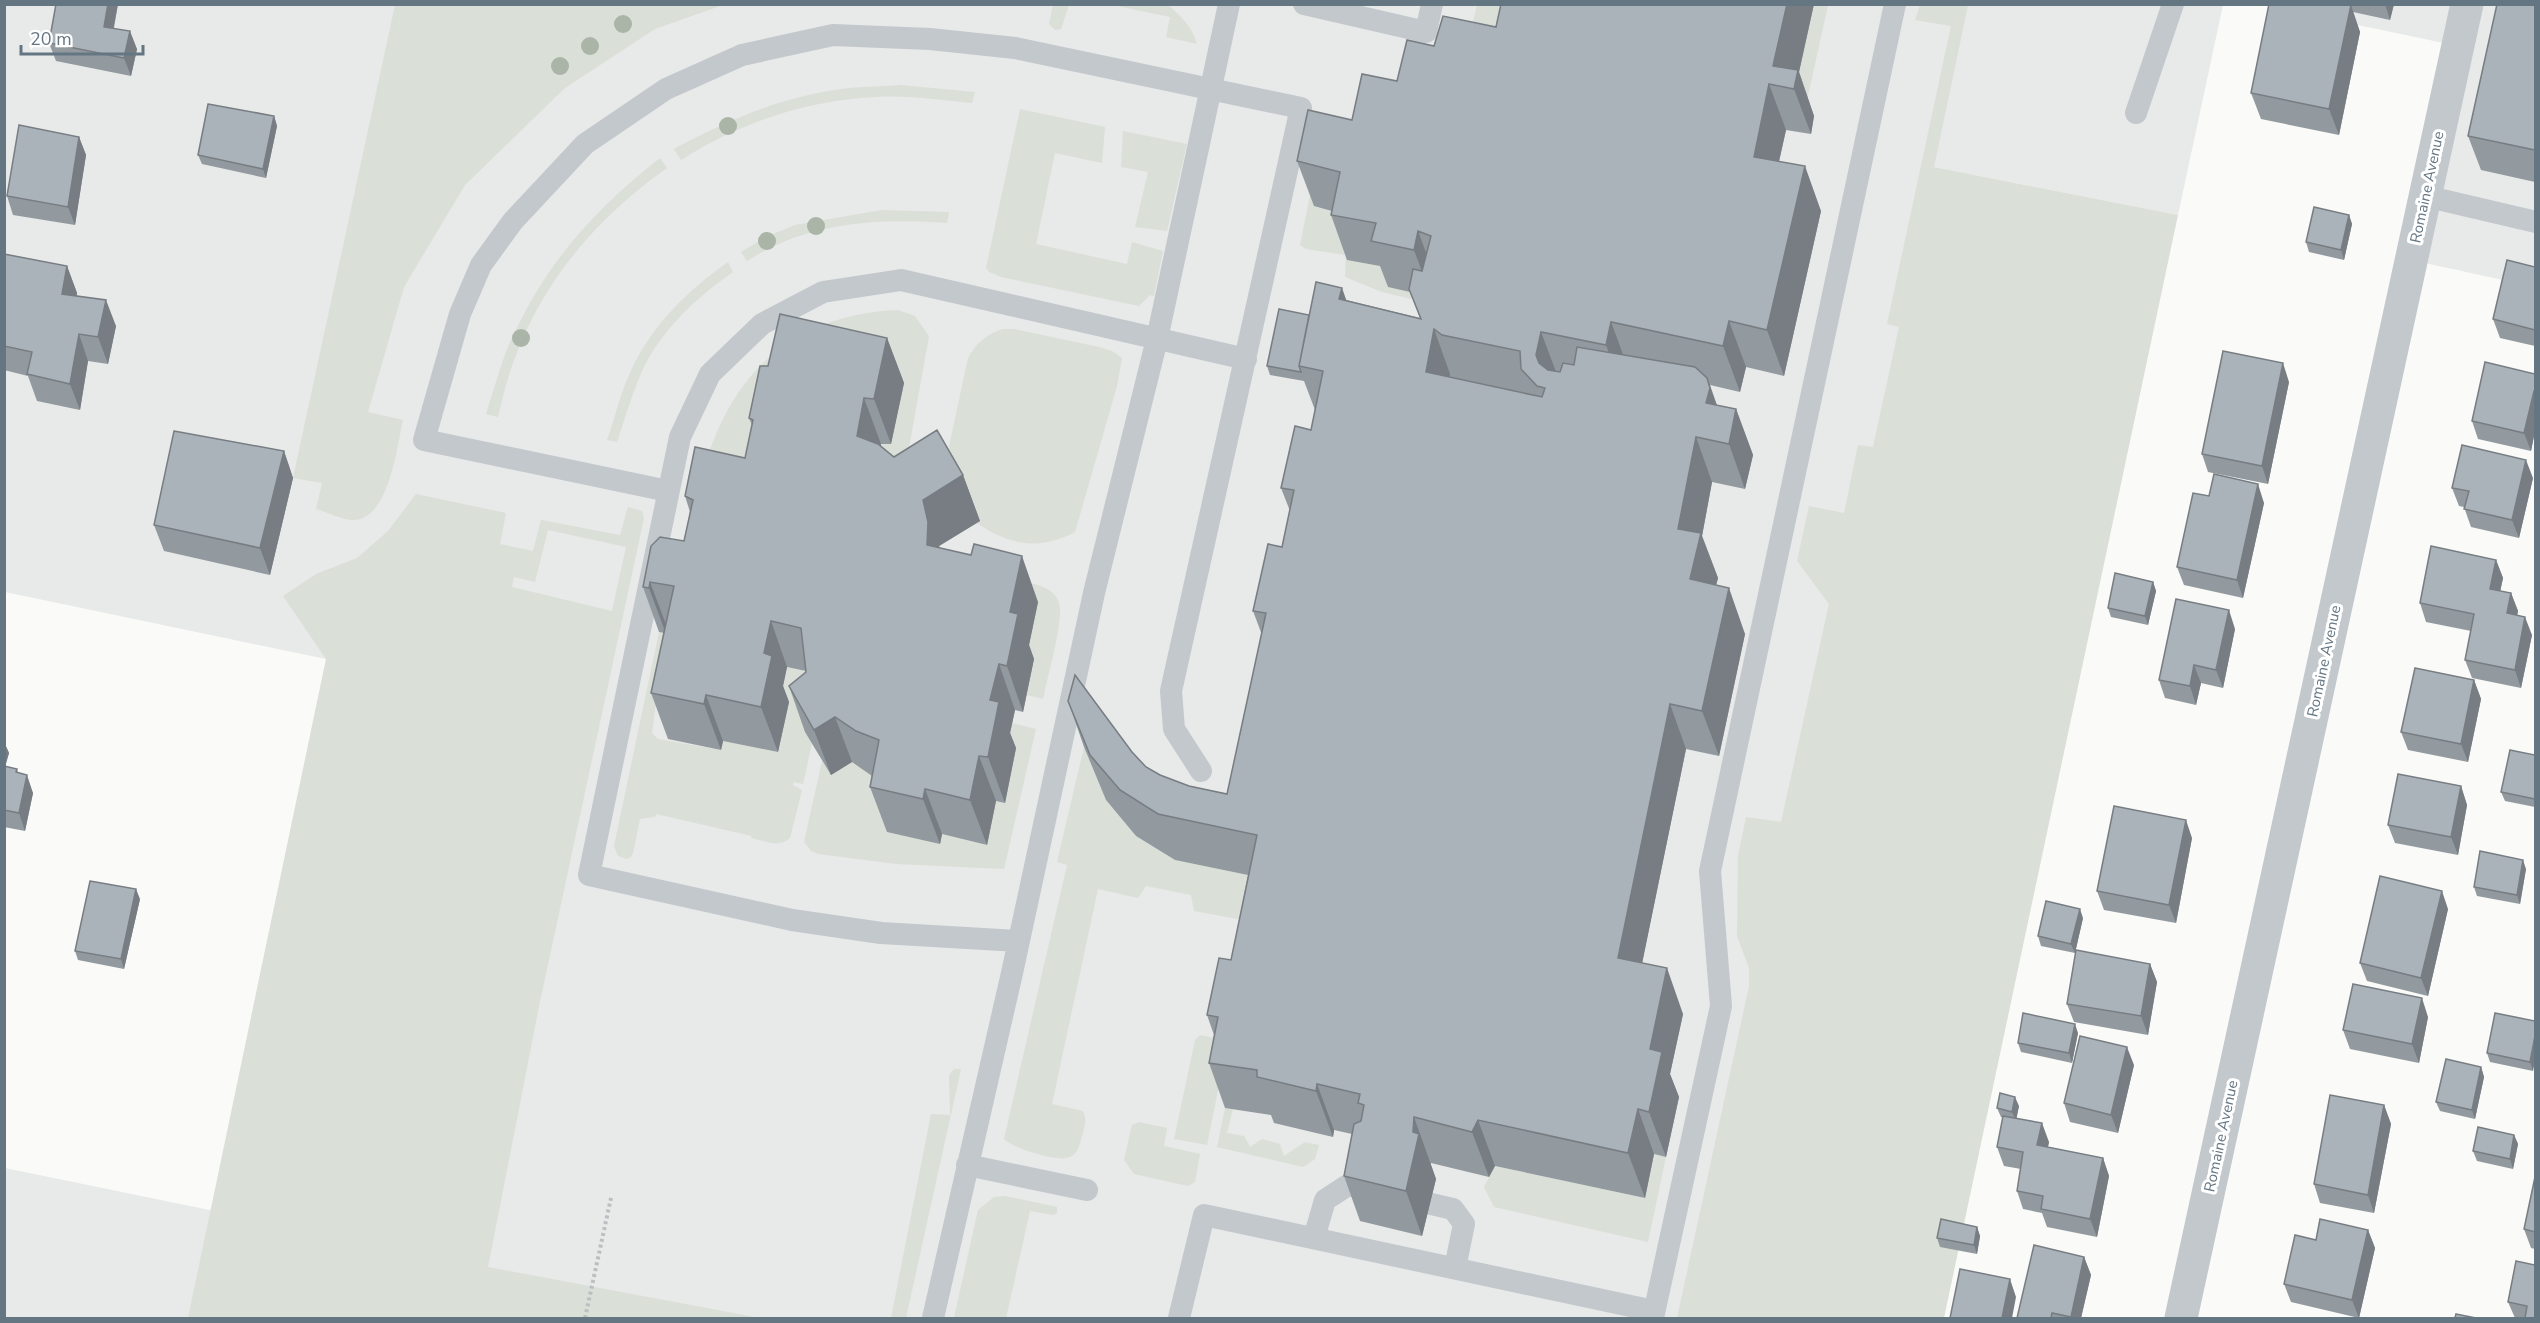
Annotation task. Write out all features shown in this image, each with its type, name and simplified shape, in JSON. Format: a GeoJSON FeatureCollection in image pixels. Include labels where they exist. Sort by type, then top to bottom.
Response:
{"type":"FeatureCollection","features":[{"type":"Feature","properties":{"kind":"street","name":"Romaine Avenue"},"geometry":{"type":"LineString","coordinates":[[2181,1318],[2467,4]]}},
{"type":"Feature","properties":{"kind":"lane"},"geometry":{"type":"LineString","coordinates":[[933,1318],[1019,941],[1094,593],[1157,339],[1229,4]]}},
{"type":"Feature","properties":{"kind":"lane"},"geometry":{"type":"LineString","coordinates":[[1304,4],[1426,32],[1432,4]]}},
{"type":"Feature","properties":{"kind":"lane"},"geometry":{"type":"LineString","coordinates":[[1179,1318],[1203,1215],[1455,1268],[1653,1315],[1721,1006],[1710,871],[1895,4]]}},
{"type":"Feature","properties":{"kind":"lane"},"geometry":{"type":"LineString","coordinates":[[2136,113],[2173,4]]}},
{"type":"Feature","properties":{"kind":"lane"},"geometry":{"type":"LineString","coordinates":[[668,491],[424,440],[460,314],[481,265],[513,221],[585,144],[666,89],[742,56],[833,35],[930,39],[1015,48],[1301,108],[1171,691],[1174,729],[1201,771]]}},
{"type":"Feature","properties":{"kind":"lane"},"geometry":{"type":"LineString","coordinates":[[2425,196],[2535,222]]}},
{"type":"Feature","properties":{"kind":"lane"},"geometry":{"type":"LineString","coordinates":[[1019,941],[881,933],[792,920],[589,875],[680,437],[710,374],[762,324],[823,292],[901,280],[1246,359]]}},
{"type":"Feature","properties":{"kind":"lane"},"geometry":{"type":"LineString","coordinates":[[967,1165],[1087,1190]]}},
{"type":"Feature","properties":{"kind":"lane"},"geometry":{"type":"LineString","coordinates":[[1314,1238],[1325,1200],[1348,1185],[1453,1209],[1464,1224],[1455,1268]]}},
{"type":"Feature","properties":{"kind":"path"},"geometry":{"type":"LineString","coordinates":[[585,1318],[611,1198]]}},
{"type":"Feature","properties":{"kind":"shaded area"},"geometry":{"type":"Polygon","coordinates":[[[5,5],[2223,5],[2178,215],[1934,167],[1830,652],[1708,1318],[5,1318],[5,1168],[487,1267],[541,997],[326,659],[5,592],[5,5]]]}},
{"type":"Feature","properties":{"kind":"shaded area"},"geometry":{"type":"Polygon","coordinates":[[[395,5],[723,5],[655,29],[565,88],[465,185],[404,287],[368,412],[403,420],[389,480],[375,508],[365,517],[349,520],[316,509],[322,483],[293,478],[395,5]]]}},
{"type":"Feature","properties":{"kind":"shaded area"},"geometry":{"type":"Polygon","coordinates":[[[1053,5],[1069,5],[1061,29],[1055,30],[1049,24],[1053,5]]]}},
{"type":"Feature","properties":{"kind":"shaded area"},"geometry":{"type":"Polygon","coordinates":[[[1113,5],[1168,5],[1182,17],[1197,44],[1166,37],[1170,17],[1113,5]]]}},
{"type":"Feature","properties":{"kind":"shaded area"},"geometry":{"type":"Polygon","coordinates":[[[1477,5],[1527,5],[1466,51],[1477,5]]]}},
{"type":"Feature","properties":{"kind":"shaded area"},"geometry":{"type":"Polygon","coordinates":[[[1814,5],[1828,5],[1804,114],[1790,112],[1814,5]]]}},
{"type":"Feature","properties":{"kind":"shaded area"},"geometry":{"type":"Polygon","coordinates":[[[1920,5],[1968,5],[1934,167],[2178,215],[1944,1318],[1677,1318],[1749,986],[1749,968],[1737,936],[1738,856],[1746,817],[1781,822],[1829,604],[1797,561],[1809,506],[1844,513],[1858,445],[1873,447],[1899,327],[1887,324],[1951,26],[1915,20],[1920,5]]]}},
{"type":"Feature","properties":{"kind":"shaded area"},"geometry":{"type":"Polygon","coordinates":[[[2262,5],[2535,5],[2535,287],[2411,260],[2458,46],[2262,5]]]}},
{"type":"Feature","properties":{"kind":"shaded area"},"geometry":{"type":"Polygon","coordinates":[[[900,85],[975,92],[972,103],[888,97],[825,103],[799,108],[750,125],[726,135],[681,160],[674,149],[752,112],[793,99],[843,89],[900,85]]]}},
{"type":"Feature","properties":{"kind":"shaded area"},"geometry":{"type":"Polygon","coordinates":[[[1020,109],[1105,127],[1102,163],[1055,153],[1036,244],[1127,264],[1132,242],[1163,251],[1154,296],[1150,295],[1139,306],[1001,277],[989,272],[986,268],[1020,109]]]}},
{"type":"Feature","properties":{"kind":"shaded area"},"geometry":{"type":"Polygon","coordinates":[[[1123,131],[1187,144],[1167,231],[1135,227],[1148,172],[1121,167],[1123,131]]]}},
{"type":"Feature","properties":{"kind":"shaded area"},"geometry":{"type":"Polygon","coordinates":[[[1320,145],[1357,217],[1392,268],[1413,292],[1411,299],[1382,292],[1345,277],[1346,255],[1306,249],[1300,245],[1320,145]]]}},
{"type":"Feature","properties":{"kind":"shaded area"},"geometry":{"type":"Polygon","coordinates":[[[660,158],[667,168],[619,206],[577,250],[559,274],[542,300],[516,355],[498,417],[486,414],[507,349],[536,292],[571,243],[590,221],[660,158]]]}},
{"type":"Feature","properties":{"kind":"shaded area"},"geometry":{"type":"Polygon","coordinates":[[[882,210],[949,212],[947,223],[895,221],[843,225],[794,238],[747,261],[741,252],[768,236],[795,225],[882,210]]]}},
{"type":"Feature","properties":{"kind":"shaded area"},"geometry":{"type":"Polygon","coordinates":[[[728,262],[733,272],[693,304],[659,342],[642,371],[617,442],[607,440],[626,381],[648,340],[684,298],[728,262]]]}},
{"type":"Feature","properties":{"kind":"shaded area"},"geometry":{"type":"Polygon","coordinates":[[[898,310],[915,316],[929,336],[907,459],[874,481],[881,444],[891,444],[904,383],[766,463],[706,463],[718,429],[734,400],[753,374],[775,352],[801,335],[830,322],[862,314],[898,310]]]}},
{"type":"Feature","properties":{"kind":"shaded area"},"geometry":{"type":"Polygon","coordinates":[[[1003,329],[1014,329],[1099,347],[1112,351],[1122,358],[1117,386],[1075,532],[1049,542],[1013,541],[977,523],[980,520],[947,456],[968,358],[983,340],[1003,329]]]}},
{"type":"Feature","properties":{"kind":"shaded area"},"geometry":{"type":"Polygon","coordinates":[[[416,494],[506,513],[500,544],[533,551],[541,520],[620,535],[628,507],[642,511],[644,518],[541,997],[488,1267],[760,1318],[188,1318],[326,659],[283,596],[316,574],[357,558],[388,531],[416,494]],[[548,530],[535,582],[514,577],[512,587],[612,611],[626,547],[548,530]]]}},
{"type":"Feature","properties":{"kind":"shaded area"},"geometry":{"type":"Polygon","coordinates":[[[939,546],[983,573],[1045,588],[1059,601],[1060,613],[1056,645],[1043,699],[1027,695],[1034,660],[945,568],[939,546]]]}},
{"type":"Feature","properties":{"kind":"shaded area"},"geometry":{"type":"Polygon","coordinates":[[[659,632],[666,634],[662,691],[656,703],[652,733],[658,739],[721,750],[723,741],[778,752],[789,702],[780,699],[787,667],[817,673],[805,732],[812,743],[803,784],[794,782],[793,785],[802,790],[790,838],[786,841],[767,842],[751,838],[752,836],[656,814],[655,817],[640,819],[630,858],[618,856],[614,846],[659,632]]]}},
{"type":"Feature","properties":{"kind":"shaded area"},"geometry":{"type":"Polygon","coordinates":[[[1012,723],[1036,729],[1004,869],[896,864],[818,854],[811,851],[804,842],[822,761],[831,775],[852,762],[873,776],[939,844],[942,834],[986,845],[996,801],[1005,802],[1015,748],[1007,745],[1012,723]]]}},
{"type":"Feature","properties":{"kind":"shaded area"},"geometry":{"type":"Polygon","coordinates":[[[1084,747],[1106,800],[1136,836],[1175,860],[1273,880],[1243,920],[1194,911],[1191,895],[1146,886],[1138,898],[1098,889],[1052,1104],[1083,1111],[1085,1124],[1075,1153],[1070,1157],[1056,1158],[1026,1150],[1004,1139],[1067,865],[1057,862],[1084,747]]]}},
{"type":"Feature","properties":{"kind":"shaded area"},"geometry":{"type":"Polygon","coordinates":[[[1200,1035],[1228,1041],[1207,1145],[1174,1139],[1195,1040],[1200,1035]]]}},
{"type":"Feature","properties":{"kind":"shaded area"},"geometry":{"type":"Polygon","coordinates":[[[954,1069],[961,1069],[906,1318],[891,1318],[931,1114],[950,1115],[949,1075],[954,1069]]]}},
{"type":"Feature","properties":{"kind":"shaded area"},"geometry":{"type":"Polygon","coordinates":[[[1225,1108],[1233,1109],[1227,1133],[1244,1136],[1250,1147],[1262,1139],[1280,1144],[1284,1156],[1305,1142],[1319,1145],[1315,1159],[1303,1167],[1217,1147],[1225,1108]]]}},
{"type":"Feature","properties":{"kind":"shaded area"},"geometry":{"type":"Polygon","coordinates":[[[1139,1122],[1167,1128],[1164,1146],[1200,1154],[1195,1182],[1188,1186],[1134,1174],[1124,1160],[1132,1125],[1139,1122]]]}},
{"type":"Feature","properties":{"kind":"shaded area"},"geometry":{"type":"Polygon","coordinates":[[[1654,1154],[1666,1157],[1648,1242],[1494,1207],[1484,1187],[1495,1166],[1645,1198],[1654,1154]]]}},
{"type":"Feature","properties":{"kind":"shaded area"},"geometry":{"type":"Polygon","coordinates":[[[1005,1196],[1057,1207],[1057,1213],[1053,1215],[1030,1211],[1006,1318],[954,1318],[978,1210],[994,1197],[1005,1196]]]}},
{"type":"Feature","properties":{"kind":"building"},"geometry":{"type":"Polygon","coordinates":[[[56,4],[108,4],[104,27],[130,31],[124,58],[49,43],[56,4]]]}},
{"type":"Feature","properties":{"kind":"building"},"geometry":{"type":"Polygon","coordinates":[[[1501,4],[1787,4],[1773,66],[1798,70],[1794,89],[1769,84],[1754,157],[1805,166],[1767,330],[1729,321],[1723,346],[1611,322],[1606,345],[1541,332],[1536,355],[1539,363],[1548,370],[1560,372],[1563,363],[1574,365],[1577,347],[1695,367],[1707,378],[1710,388],[1706,403],[1736,409],[1729,444],[1696,437],[1678,529],[1701,533],[1690,579],[1729,588],[1702,711],[1670,704],[1618,958],[1667,968],[1650,1049],[1662,1052],[1649,1112],[1638,1109],[1628,1153],[1478,1120],[1472,1132],[1414,1117],[1413,1132],[1419,1134],[1406,1191],[1344,1176],[1354,1124],[1361,1121],[1364,1105],[1358,1103],[1360,1094],[1317,1084],[1316,1091],[1257,1077],[1257,1070],[1209,1063],[1218,1017],[1207,1015],[1219,958],[1231,960],[1257,835],[1158,814],[1120,790],[1090,755],[1068,701],[1075,675],[1132,752],[1146,767],[1189,786],[1227,794],[1266,613],[1253,611],[1268,544],[1282,547],[1294,490],[1281,488],[1295,426],[1311,430],[1323,371],[1299,366],[1316,282],[1342,288],[1339,299],[1421,319],[1409,289],[1413,269],[1422,271],[1431,236],[1418,231],[1414,250],[1371,241],[1376,223],[1331,215],[1340,172],[1297,161],[1308,110],[1352,120],[1362,74],[1397,81],[1407,40],[1434,46],[1443,16],[1496,27],[1501,4]],[[1434,329],[1426,372],[1542,397],[1545,388],[1537,386],[1521,369],[1520,351],[1442,335],[1434,329]]]}},
{"type":"Feature","properties":{"kind":"building"},"geometry":{"type":"Polygon","coordinates":[[[2269,4],[2351,5],[2329,109],[2251,93],[2269,4]]]}},
{"type":"Feature","properties":{"kind":"building"},"geometry":{"type":"Polygon","coordinates":[[[2497,4],[2535,4],[2535,150],[2468,136],[2497,4]]]}},
{"type":"Feature","properties":{"kind":"building"},"geometry":{"type":"Polygon","coordinates":[[[208,104],[274,116],[263,169],[198,155],[208,104]]]}},
{"type":"Feature","properties":{"kind":"building"},"geometry":{"type":"Polygon","coordinates":[[[19,125],[79,137],[68,207],[7,196],[19,125]]]}},
{"type":"Feature","properties":{"kind":"building"},"geometry":{"type":"Polygon","coordinates":[[[2314,207],[2349,215],[2341,250],[2306,242],[2314,207]]]}},
{"type":"Feature","properties":{"kind":"building"},"geometry":{"type":"Polygon","coordinates":[[[4,254],[67,266],[62,294],[106,300],[98,337],[79,334],[70,384],[27,374],[32,352],[4,346],[4,254]]]}},
{"type":"Feature","properties":{"kind":"building"},"geometry":{"type":"Polygon","coordinates":[[[2507,260],[2535,267],[2535,330],[2493,319],[2507,260]]]}},
{"type":"Feature","properties":{"kind":"building"},"geometry":{"type":"Polygon","coordinates":[[[1279,309],[1309,315],[1299,366],[1301,372],[1267,366],[1279,309]]]}},
{"type":"Feature","properties":{"kind":"building"},"geometry":{"type":"Polygon","coordinates":[[[780,314],[887,338],[874,399],[864,398],[857,436],[878,444],[894,457],[937,430],[963,475],[923,500],[928,522],[927,545],[971,555],[974,544],[1022,556],[1010,612],[1018,614],[1007,666],[999,664],[990,700],[999,702],[988,757],[979,756],[970,800],[925,789],[923,799],[870,787],[879,740],[856,731],[835,717],[814,730],[789,686],[806,672],[801,628],[771,621],[764,653],[772,656],[761,707],[706,695],[704,704],[651,693],[674,586],[650,582],[649,588],[643,587],[651,546],[660,537],[684,541],[693,500],[685,496],[695,447],[745,458],[753,420],[749,418],[760,366],[768,366],[780,314]]]}},
{"type":"Feature","properties":{"kind":"building"},"geometry":{"type":"Polygon","coordinates":[[[2223,351],[2283,363],[2262,466],[2202,454],[2223,351]]]}},
{"type":"Feature","properties":{"kind":"building"},"geometry":{"type":"Polygon","coordinates":[[[2485,362],[2535,374],[2535,391],[2524,433],[2472,421],[2485,362]]]}},
{"type":"Feature","properties":{"kind":"building"},"geometry":{"type":"Polygon","coordinates":[[[174,431],[284,451],[260,548],[154,525],[174,431]]]}},
{"type":"Feature","properties":{"kind":"building"},"geometry":{"type":"Polygon","coordinates":[[[2462,445],[2526,460],[2512,520],[2464,509],[2469,491],[2452,488],[2462,445]]]}},
{"type":"Feature","properties":{"kind":"building"},"geometry":{"type":"Polygon","coordinates":[[[2214,474],[2258,484],[2237,580],[2177,567],[2193,493],[2209,496],[2214,474]]]}},
{"type":"Feature","properties":{"kind":"building"},"geometry":{"type":"Polygon","coordinates":[[[2431,546],[2496,560],[2490,589],[2511,593],[2507,613],[2525,617],[2515,670],[2465,660],[2474,614],[2420,603],[2431,546]]]}},
{"type":"Feature","properties":{"kind":"building"},"geometry":{"type":"Polygon","coordinates":[[[2115,573],[2153,582],[2145,616],[2108,608],[2115,573]]]}},
{"type":"Feature","properties":{"kind":"building"},"geometry":{"type":"Polygon","coordinates":[[[2176,599],[2229,610],[2216,670],[2194,665],[2190,686],[2159,680],[2176,599]]]}},
{"type":"Feature","properties":{"kind":"building"},"geometry":{"type":"Polygon","coordinates":[[[2415,668],[2474,680],[2461,744],[2401,732],[2415,668]]]}},
{"type":"Feature","properties":{"kind":"building"},"geometry":{"type":"Polygon","coordinates":[[[2510,750],[2535,755],[2535,799],[2501,792],[2510,750]]]}},
{"type":"Feature","properties":{"kind":"building"},"geometry":{"type":"Polygon","coordinates":[[[4,766],[17,769],[16,772],[27,775],[19,813],[4,810],[4,766]]]}},
{"type":"Feature","properties":{"kind":"building"},"geometry":{"type":"Polygon","coordinates":[[[2398,774],[2461,786],[2451,837],[2388,825],[2398,774]]]}},
{"type":"Feature","properties":{"kind":"building"},"geometry":{"type":"Polygon","coordinates":[[[2114,806],[2186,820],[2169,905],[2097,891],[2114,806]]]}},
{"type":"Feature","properties":{"kind":"building"},"geometry":{"type":"Polygon","coordinates":[[[2480,851],[2523,860],[2517,895],[2474,887],[2480,851]]]}},
{"type":"Feature","properties":{"kind":"building"},"geometry":{"type":"Polygon","coordinates":[[[2380,876],[2442,891],[2421,978],[2360,963],[2380,876]]]}},
{"type":"Feature","properties":{"kind":"building"},"geometry":{"type":"Polygon","coordinates":[[[90,881],[136,889],[121,959],[75,951],[90,881]]]}},
{"type":"Feature","properties":{"kind":"building"},"geometry":{"type":"Polygon","coordinates":[[[2046,901],[2080,909],[2071,944],[2038,936],[2046,901]]]}},
{"type":"Feature","properties":{"kind":"building"},"geometry":{"type":"Polygon","coordinates":[[[2076,950],[2150,964],[2141,1016],[2067,1004],[2076,950]]]}},
{"type":"Feature","properties":{"kind":"building"},"geometry":{"type":"Polygon","coordinates":[[[2353,984],[2422,998],[2412,1044],[2343,1030],[2353,984]]]}},
{"type":"Feature","properties":{"kind":"building"},"geometry":{"type":"Polygon","coordinates":[[[2023,1013],[2075,1024],[2069,1053],[2018,1043],[2023,1013]]]}},
{"type":"Feature","properties":{"kind":"building"},"geometry":{"type":"Polygon","coordinates":[[[2495,1013],[2535,1021],[2535,1036],[2530,1062],[2487,1053],[2495,1013]]]}},
{"type":"Feature","properties":{"kind":"building"},"geometry":{"type":"Polygon","coordinates":[[[2080,1036],[2127,1047],[2111,1115],[2064,1103],[2080,1036]]]}},
{"type":"Feature","properties":{"kind":"building"},"geometry":{"type":"Polygon","coordinates":[[[2446,1059],[2481,1067],[2472,1110],[2436,1102],[2446,1059]]]}},
{"type":"Feature","properties":{"kind":"building"},"geometry":{"type":"Polygon","coordinates":[[[2000,1093],[2015,1097],[2012,1112],[1997,1108],[2000,1093]]]}},
{"type":"Feature","properties":{"kind":"building"},"geometry":{"type":"Polygon","coordinates":[[[2330,1095],[2384,1105],[2368,1195],[2314,1184],[2330,1095]]]}},
{"type":"Feature","properties":{"kind":"building"},"geometry":{"type":"Polygon","coordinates":[[[2003,1116],[2042,1123],[2037,1145],[2103,1158],[2090,1219],[2041,1209],[2043,1196],[2017,1191],[2023,1152],[1997,1147],[2003,1116]]]}},
{"type":"Feature","properties":{"kind":"building"},"geometry":{"type":"Polygon","coordinates":[[[2478,1127],[2514,1135],[2510,1159],[2473,1151],[2478,1127]]]}},
{"type":"Feature","properties":{"kind":"building"},"geometry":{"type":"Polygon","coordinates":[[[2535,1177],[2535,1232],[2524,1229],[2535,1177]]]}},
{"type":"Feature","properties":{"kind":"building"},"geometry":{"type":"Polygon","coordinates":[[[1941,1219],[1977,1227],[1974,1245],[1937,1238],[1941,1219]]]}},
{"type":"Feature","properties":{"kind":"building"},"geometry":{"type":"Polygon","coordinates":[[[2320,1219],[2368,1230],[2352,1300],[2284,1284],[2295,1235],[2316,1240],[2320,1219]]]}},
{"type":"Feature","properties":{"kind":"building"},"geometry":{"type":"Polygon","coordinates":[[[2034,1245],[2084,1257],[2071,1317],[2052,1313],[2051,1318],[2017,1318],[2034,1245]]]}},
{"type":"Feature","properties":{"kind":"building"},"geometry":{"type":"Polygon","coordinates":[[[2516,1261],[2535,1265],[2535,1318],[2525,1318],[2527,1306],[2508,1302],[2516,1261]]]}},
{"type":"Feature","properties":{"kind":"building"},"geometry":{"type":"Polygon","coordinates":[[[1960,1269],[2010,1279],[2002,1318],[1950,1318],[1960,1269]]]}},
{"type":"Feature","properties":{"kind":"building"},"geometry":{"type":"Polygon","coordinates":[[[2456,1314],[2476,1318],[2455,1318],[2456,1314]]]}}]}
